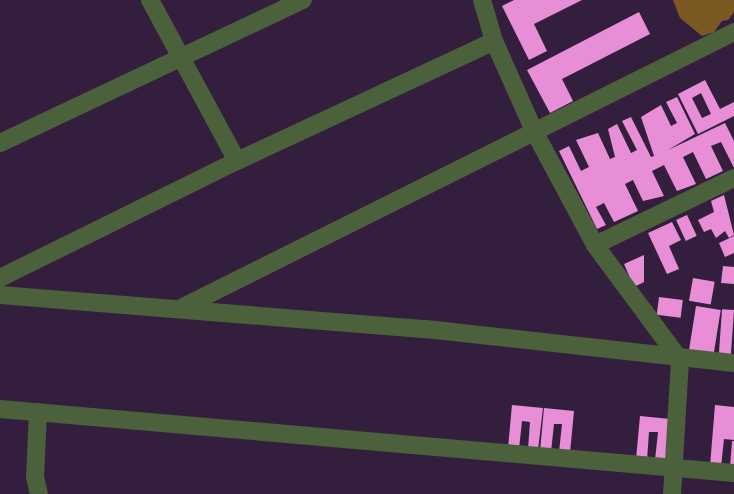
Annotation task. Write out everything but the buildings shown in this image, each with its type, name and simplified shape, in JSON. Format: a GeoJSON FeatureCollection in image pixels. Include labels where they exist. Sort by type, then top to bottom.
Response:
{"type":"FeatureCollection","features":[{"type":"Feature","properties":{"kind":"street"},"geometry":{"type":"LineString","coordinates":[[150,0],[237,160]]}},
{"type":"Feature","properties":{"kind":"street"},"geometry":{"type":"LineString","coordinates":[[0,143],[179,56],[303,0]]}},
{"type":"Feature","properties":{"kind":"street"},"geometry":{"type":"LineString","coordinates":[[482,0],[494,41],[534,131],[595,245],[680,360],[672,494]]}},
{"type":"Feature","properties":{"kind":"street"},"geometry":{"type":"LineString","coordinates":[[182,308],[734,32]]}},
{"type":"Feature","properties":{"kind":"street"},"geometry":{"type":"LineString","coordinates":[[0,278],[237,160],[494,41]]}},
{"type":"Feature","properties":{"kind":"street"},"geometry":{"type":"LineString","coordinates":[[595,245],[734,178]]}},
{"type":"Feature","properties":{"kind":"street"},"geometry":{"type":"LineString","coordinates":[[0,295],[426,329],[680,360],[734,363]]}},
{"type":"Feature","properties":{"kind":"street"},"geometry":{"type":"LineString","coordinates":[[0,409],[734,473]]}},
{"type":"Feature","properties":{"kind":"street"},"geometry":{"type":"LineString","coordinates":[[38,412],[35,477],[39,494]]}},
{"type":"Feature","properties":{"kind":"shaded area"},"geometry":{"type":"Polygon","coordinates":[[[673,0],[734,0],[734,12],[728,20],[722,21],[714,32],[702,36],[680,18],[673,0]]]}}]}
